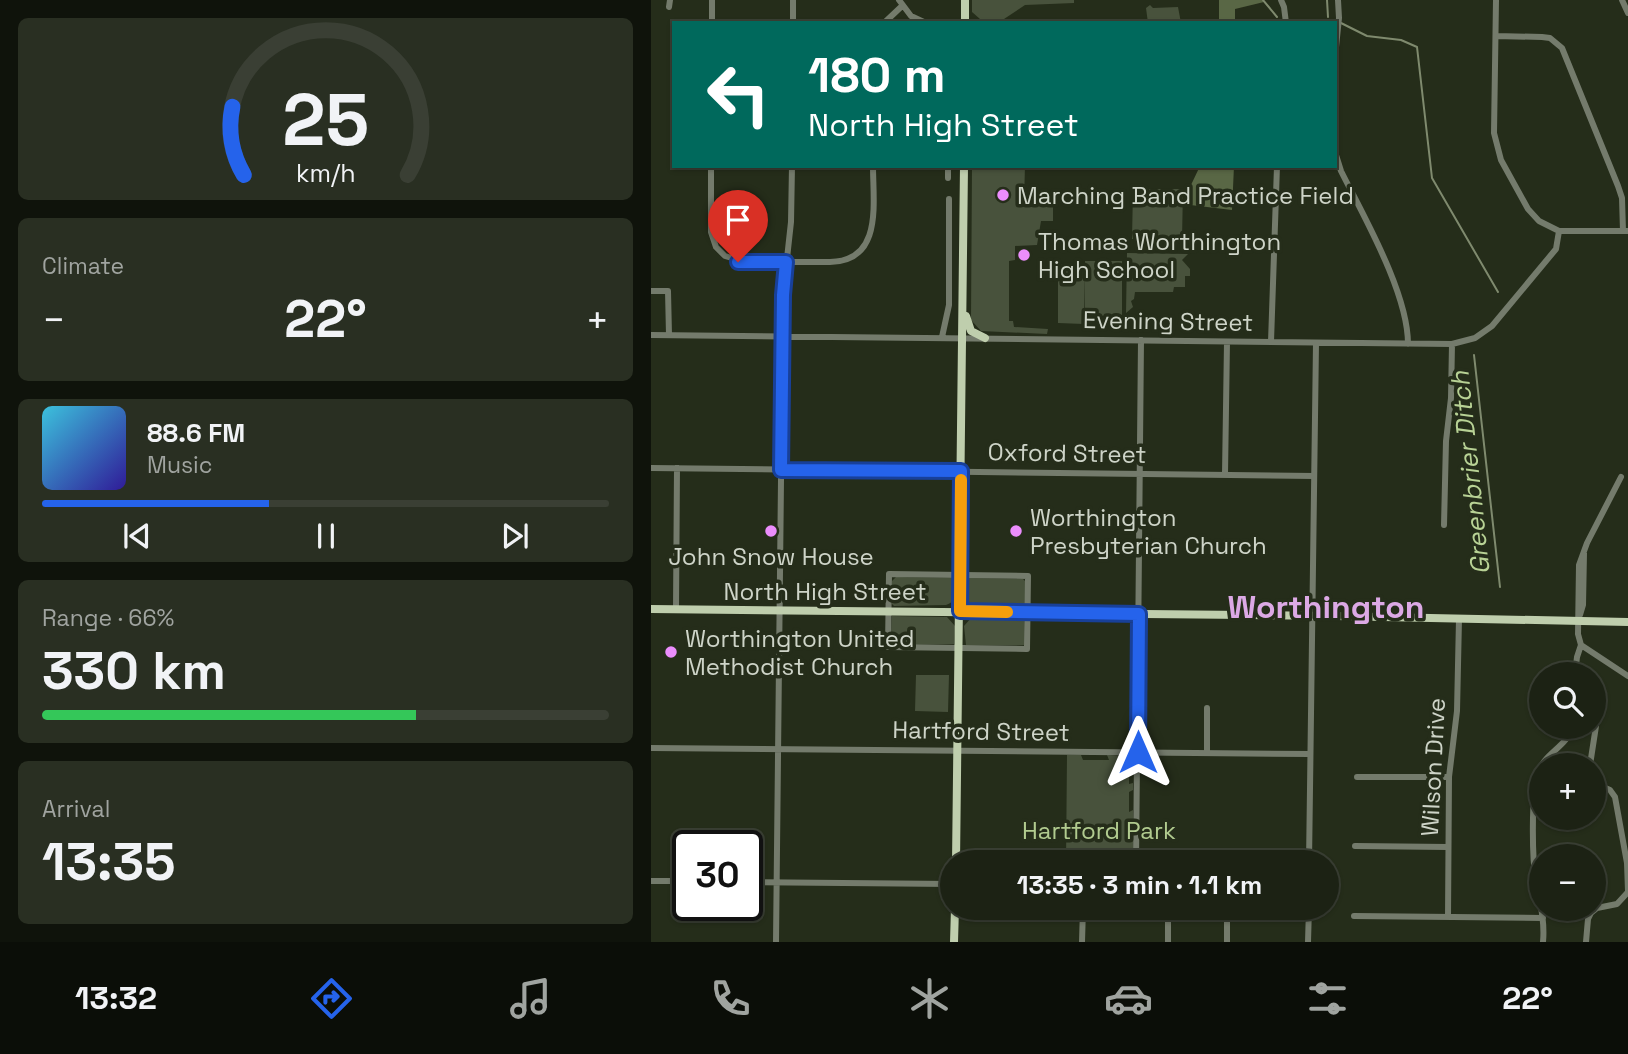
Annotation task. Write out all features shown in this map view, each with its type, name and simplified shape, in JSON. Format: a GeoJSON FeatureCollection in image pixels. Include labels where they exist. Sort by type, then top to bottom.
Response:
{"type":"FeatureCollection","features":[{"type":"Feature","properties":{"kind":"main road"},"geometry":{"type":"LineString","coordinates":[[965,0],[965,21]]}},
{"type":"Feature","properties":{"kind":"main road"},"geometry":{"type":"LineString","coordinates":[[956,850],[964,168]]}},
{"type":"Feature","properties":{"kind":"main road"},"geometry":{"type":"LineString","coordinates":[[964,310],[971,331],[985,338]]}},
{"type":"Feature","properties":{"kind":"main road","name":"North High Street"},"geometry":{"type":"LineString","coordinates":[[651,609],[960,611],[1628,622]]}},
{"type":"Feature","properties":{"kind":"main road"},"geometry":{"type":"LineString","coordinates":[[954,942],[955,920]]}},
{"type":"Feature","properties":{"kind":"street"},"geometry":{"type":"LineString","coordinates":[[712,0],[712,21]]}},
{"type":"Feature","properties":{"kind":"street"},"geometry":{"type":"LineString","coordinates":[[793,0],[793,21]]}},
{"type":"Feature","properties":{"kind":"street"},"geometry":{"type":"LineString","coordinates":[[1281,0],[1286,21]]}},
{"type":"Feature","properties":{"kind":"street"},"geometry":{"type":"LineString","coordinates":[[1337,38],[1338,0]]}},
{"type":"Feature","properties":{"kind":"street"},"geometry":{"type":"LineString","coordinates":[[1496,0],[1493,125],[1498,152],[1528,209],[1539,221],[1559,231],[1626,231],[1622,198],[1562,48],[1549,38],[1496,36]]}},
{"type":"Feature","properties":{"kind":"street"},"geometry":{"type":"LineString","coordinates":[[1622,0],[1628,13]]}},
{"type":"Feature","properties":{"kind":"street"},"geometry":{"type":"LineString","coordinates":[[886,21],[900,3],[911,16],[922,21]]}},
{"type":"Feature","properties":{"kind":"street"},"geometry":{"type":"LineString","coordinates":[[1337,158],[1400,300],[1408,330],[1408,344]]}},
{"type":"Feature","properties":{"kind":"street"},"geometry":{"type":"LineString","coordinates":[[711,168],[711,232],[721,252],[738,262],[837,262],[851,258],[860,251],[872,230],[873,168]]}},
{"type":"Feature","properties":{"kind":"street"},"geometry":{"type":"LineString","coordinates":[[776,942],[783,336],[792,168]]}},
{"type":"Feature","properties":{"kind":"street"},"geometry":{"type":"LineString","coordinates":[[948,168],[948,177]]}},
{"type":"Feature","properties":{"kind":"street"},"geometry":{"type":"LineString","coordinates":[[1271,342],[1277,168]]}},
{"type":"Feature","properties":{"kind":"street"},"geometry":{"type":"LineString","coordinates":[[942,337],[949,305],[949,199]]}},
{"type":"Feature","properties":{"kind":"street","name":"Evening Street"},"geometry":{"type":"LineString","coordinates":[[651,335],[1452,344],[1475,338],[1492,326],[1556,249],[1559,231]]}},
{"type":"Feature","properties":{"kind":"street"},"geometry":{"type":"LineString","coordinates":[[651,291],[668,292],[669,335]]}},
{"type":"Feature","properties":{"kind":"street"},"geometry":{"type":"LineString","coordinates":[[1136,850],[1141,340]]}},
{"type":"Feature","properties":{"kind":"street"},"geometry":{"type":"LineString","coordinates":[[1225,474],[1227,342]]}},
{"type":"Feature","properties":{"kind":"street"},"geometry":{"type":"LineString","coordinates":[[1309,850],[1316,343]]}},
{"type":"Feature","properties":{"kind":"street"},"geometry":{"type":"LineString","coordinates":[[1444,525],[1445,441],[1451,398],[1452,344]]}},
{"type":"Feature","properties":{"kind":"street","name":"Oxford Street"},"geometry":{"type":"LineString","coordinates":[[651,468],[1314,476]]}},
{"type":"Feature","properties":{"kind":"street"},"geometry":{"type":"LineString","coordinates":[[676,609],[677,468]]}},
{"type":"Feature","properties":{"kind":"street"},"geometry":{"type":"LineString","coordinates":[[1576,662],[1581,645],[1578,634],[1579,565],[1621,477]]}},
{"type":"Feature","properties":{"kind":"street"},"geometry":{"type":"LineString","coordinates":[[889,574],[1028,576],[1027,649],[888,647],[889,611],[889,574]]}},
{"type":"Feature","properties":{"kind":"street","name":"Wilson Drive"},"geometry":{"type":"LineString","coordinates":[[1448,917],[1449,777],[1457,711],[1459,619]]}},
{"type":"Feature","properties":{"kind":"street"},"geometry":{"type":"LineString","coordinates":[[1581,645],[1628,676]]}},
{"type":"Feature","properties":{"kind":"street"},"geometry":{"type":"LineString","coordinates":[[1207,708],[1207,753]]}},
{"type":"Feature","properties":{"kind":"street"},"geometry":{"type":"LineString","coordinates":[[1534,844],[1536,782],[1539,770],[1545,759],[1566,739]]}},
{"type":"Feature","properties":{"kind":"street","name":"Hartford Street"},"geometry":{"type":"LineString","coordinates":[[651,748],[1310,754]]}},
{"type":"Feature","properties":{"kind":"street"},"geometry":{"type":"LineString","coordinates":[[1357,777],[1449,777]]}},
{"type":"Feature","properties":{"kind":"street"},"geometry":{"type":"LineString","coordinates":[[1586,942],[1587,919],[1591,912],[1617,904],[1628,892],[1627,863],[1615,797],[1606,788]]}},
{"type":"Feature","properties":{"kind":"street"},"geometry":{"type":"LineString","coordinates":[[1355,846],[1448,847]]}},
{"type":"Feature","properties":{"kind":"street"},"geometry":{"type":"LineString","coordinates":[[651,881],[672,881]]}},
{"type":"Feature","properties":{"kind":"street"},"geometry":{"type":"LineString","coordinates":[[763,882],[940,884]]}},
{"type":"Feature","properties":{"kind":"street"},"geometry":{"type":"LineString","coordinates":[[1354,916],[1529,918]]}},
{"type":"Feature","properties":{"kind":"street"},"geometry":{"type":"LineString","coordinates":[[1082,942],[1083,920]]}},
{"type":"Feature","properties":{"kind":"street"},"geometry":{"type":"LineString","coordinates":[[1167,942],[1168,920]]}},
{"type":"Feature","properties":{"kind":"street"},"geometry":{"type":"LineString","coordinates":[[1227,920],[1227,942]]}},
{"type":"Feature","properties":{"kind":"street"},"geometry":{"type":"LineString","coordinates":[[1308,942],[1309,920]]}},
{"type":"Feature","properties":{"kind":"street"},"geometry":{"type":"LineString","coordinates":[[1543,921],[1543,942]]}},
{"type":"Feature","properties":{"kind":"green space"},"geometry":{"type":"Polygon","coordinates":[[[972,0],[1074,0],[1074,3],[1025,5],[1004,19],[980,19],[972,12],[972,0]]]}},
{"type":"Feature","properties":{"kind":"green space"},"geometry":{"type":"Polygon","coordinates":[[[1219,0],[1264,0],[1235,9],[1235,21],[1219,21],[1219,0]]]}},
{"type":"Feature","properties":{"kind":"green space"},"geometry":{"type":"Polygon","coordinates":[[[1150,5],[1153,8],[1178,7],[1181,21],[1148,21],[1146,8],[1150,5]]]}},
{"type":"Feature","properties":{"kind":"green space"},"geometry":{"type":"Polygon","coordinates":[[[972,168],[1025,168],[1024,201],[1053,201],[1053,221],[1041,221],[1037,245],[1015,246],[1015,260],[1009,261],[1009,321],[1013,321],[1014,327],[1048,329],[1047,334],[981,331],[971,320],[972,168]]]}},
{"type":"Feature","properties":{"kind":"green space"},"geometry":{"type":"Polygon","coordinates":[[[1199,168],[1234,168],[1232,210],[1182,204],[1199,168]]]}},
{"type":"Feature","properties":{"kind":"green space"},"geometry":{"type":"Polygon","coordinates":[[[1133,189],[1183,189],[1182,240],[1132,239],[1133,189]]]}},
{"type":"Feature","properties":{"kind":"green space"},"geometry":{"type":"Polygon","coordinates":[[[1127,253],[1188,254],[1182,260],[1190,269],[1190,276],[1185,276],[1185,287],[1174,287],[1173,292],[1135,292],[1131,301],[1133,307],[1126,313],[1127,253]]]}},
{"type":"Feature","properties":{"kind":"green space"},"geometry":{"type":"Polygon","coordinates":[[[1085,261],[1122,261],[1122,317],[1102,316],[1102,325],[1094,325],[1094,316],[1085,316],[1085,271],[1084,324],[1058,323],[1058,264],[1085,264],[1085,261]]]}},
{"type":"Feature","properties":{"kind":"green space"},"geometry":{"type":"Polygon","coordinates":[[[896,577],[954,578],[953,601],[946,605],[894,606],[892,581],[896,577]]]}},
{"type":"Feature","properties":{"kind":"green space"},"geometry":{"type":"Polygon","coordinates":[[[1023,579],[1026,582],[1025,606],[971,605],[965,598],[964,580],[1023,579]]]}},
{"type":"Feature","properties":{"kind":"green space"},"geometry":{"type":"Polygon","coordinates":[[[892,616],[947,617],[955,626],[954,644],[899,645],[891,638],[892,616]]]}},
{"type":"Feature","properties":{"kind":"green space"},"geometry":{"type":"Polygon","coordinates":[[[971,618],[1024,618],[1025,645],[966,645],[964,626],[971,618]]]}},
{"type":"Feature","properties":{"kind":"green space"},"geometry":{"type":"Polygon","coordinates":[[[916,675],[949,675],[948,712],[915,711],[916,675]]]}},
{"type":"Feature","properties":{"kind":"green space","name":"Hartford Park"},"geometry":{"type":"Polygon","coordinates":[[[1067,755],[1081,755],[1083,760],[1109,760],[1107,755],[1133,757],[1134,767],[1129,770],[1129,784],[1133,783],[1133,790],[1129,792],[1129,812],[1133,810],[1133,850],[1066,850],[1067,755]]]}},
{"type":"Feature","properties":{"kind":"waterway","name":"Greenbrier Ditch"},"geometry":{"type":"LineString","coordinates":[[1263,0],[1277,17]]}},
{"type":"Feature","properties":{"kind":"waterway"},"geometry":{"type":"LineString","coordinates":[[1327,0],[1328,17]]}},
{"type":"Feature","properties":{"kind":"waterway","name":"Greenbrier Ditch"},"geometry":{"type":"LineString","coordinates":[[1341,23],[1367,36],[1401,40],[1417,47],[1432,178],[1498,292]]}},
{"type":"Feature","properties":{"kind":"waterway","name":"Greenbrier Ditch"},"geometry":{"type":"LineString","coordinates":[[1474,355],[1500,587]]}},
{"type":"Feature","properties":{"kind":"slow traffic"},"geometry":{"type":"LineString","coordinates":[[961,480],[960,611],[1007,612]]}},
{"type":"Feature","properties":{"kind":"place","name":"Marching Band Practice Field"},"geometry":{"type":"Point","coordinates":[1003,195]}},
{"type":"Feature","properties":{"kind":"place","name":"Thomas Worthington High School"},"geometry":{"type":"Point","coordinates":[1024,255]}},
{"type":"Feature","properties":{"kind":"place","name":"John Snow House"},"geometry":{"type":"Point","coordinates":[771,531]}},
{"type":"Feature","properties":{"kind":"place","name":"Worthington Presbyterian Church"},"geometry":{"type":"Point","coordinates":[1016,531]}},
{"type":"Feature","properties":{"kind":"place","name":"Worthington United Methodist Church"},"geometry":{"type":"Point","coordinates":[671,652]}},
{"type":"Feature","properties":{"kind":"district","name":"Worthington"},"geometry":{"type":"Point","coordinates":[1326,607]}},
{"type":"Feature","properties":{"kind":"route"},"geometry":{"type":"LineString","coordinates":[[738,262],[786,262],[783,295],[781,470],[961,471],[960,611],[1139,614],[1138,752]]}}]}
